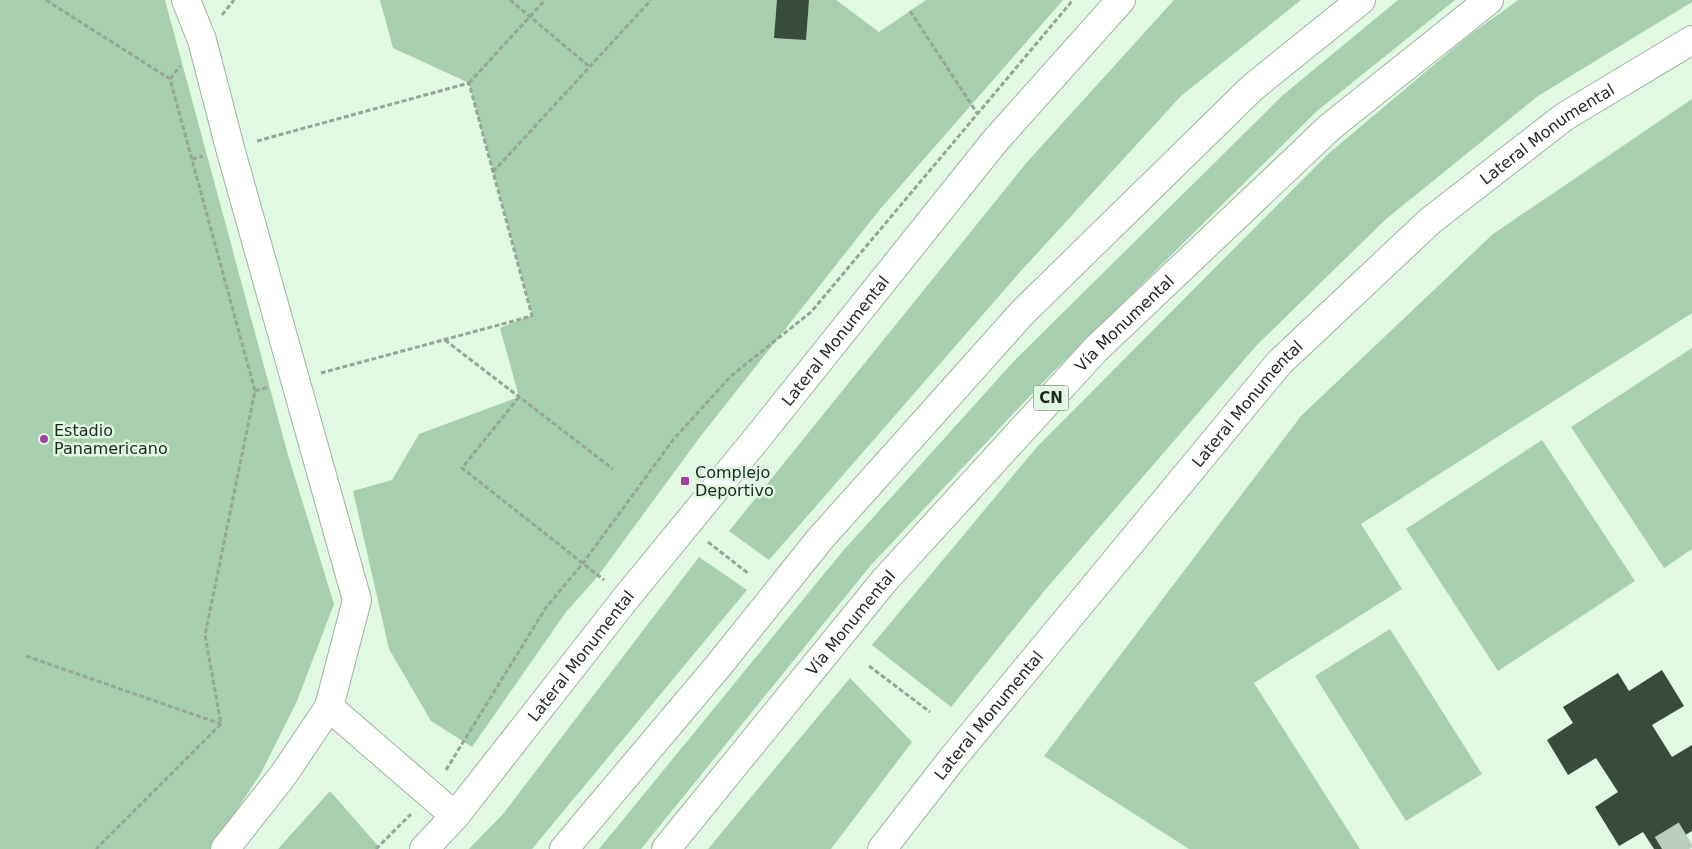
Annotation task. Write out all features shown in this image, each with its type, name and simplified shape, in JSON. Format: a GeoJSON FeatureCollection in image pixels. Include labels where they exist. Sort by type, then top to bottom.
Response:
{"type":"FeatureCollection","features":[{"type":"Feature","properties":{"kind":"main road"},"geometry":{"type":"LineString","coordinates":[[186,0],[202,40],[230,148],[357,600],[329,707],[284,774],[225,849]]}},
{"type":"Feature","properties":{"kind":"main road","name":"Lateral Monumental"},"geometry":{"type":"LineString","coordinates":[[424,849],[455,816],[626,598],[747,452],[995,141],[1121,0]]}},
{"type":"Feature","properties":{"kind":"main road"},"geometry":{"type":"LineString","coordinates":[[564,849],[719,665],[820,539],[1023,312],[1254,86],[1361,0]]}},
{"type":"Feature","properties":{"kind":"main road","name":"Vía Monumental"},"geometry":{"type":"LineString","coordinates":[[666,849],[884,581],[1096,349],[1330,127],[1489,0]]}},
{"type":"Feature","properties":{"kind":"main road","name":"Lateral Monumental"},"geometry":{"type":"LineString","coordinates":[[882,849],[952,759],[1279,363],[1430,221],[1564,117],[1692,40]]}},
{"type":"Feature","properties":{"kind":"main road"},"geometry":{"type":"LineString","coordinates":[[329,707],[455,816]]}},
{"type":"Feature","properties":{"kind":"path"},"geometry":{"type":"LineString","coordinates":[[46,0],[170,79],[255,391],[205,635],[221,724]]}},
{"type":"Feature","properties":{"kind":"path"},"geometry":{"type":"LineString","coordinates":[[510,0],[590,67]]}},
{"type":"Feature","properties":{"kind":"path"},"geometry":{"type":"LineString","coordinates":[[192,159],[469,83],[545,0]]}},
{"type":"Feature","properties":{"kind":"path"},"geometry":{"type":"LineString","coordinates":[[493,172],[651,0]]}},
{"type":"Feature","properties":{"kind":"path"},"geometry":{"type":"LineString","coordinates":[[376,849],[431,795],[546,609],[674,440],[731,376],[811,312],[1073,0]]}},
{"type":"Feature","properties":{"kind":"path"},"geometry":{"type":"LineString","coordinates":[[910,11],[995,141]]}},
{"type":"Feature","properties":{"kind":"path"},"geometry":{"type":"LineString","coordinates":[[255,391],[532,316],[469,83]]}},
{"type":"Feature","properties":{"kind":"path"},"geometry":{"type":"LineString","coordinates":[[444,339],[613,469]]}},
{"type":"Feature","properties":{"kind":"path"},"geometry":{"type":"LineString","coordinates":[[519,397],[462,468],[626,598]]}},
{"type":"Feature","properties":{"kind":"path"},"geometry":{"type":"LineString","coordinates":[[707,542],[749,574]]}},
{"type":"Feature","properties":{"kind":"path"},"geometry":{"type":"LineString","coordinates":[[26,656],[221,724]]}},
{"type":"Feature","properties":{"kind":"path"},"geometry":{"type":"LineString","coordinates":[[868,666],[930,712]]}},
{"type":"Feature","properties":{"kind":"path"},"geometry":{"type":"LineString","coordinates":[[96,849],[221,724]]}},
{"type":"Feature","properties":{"kind":"green space"},"geometry":{"type":"Polygon","coordinates":[[[0,0],[165,0],[288,455],[334,604],[297,701],[261,773],[211,849],[0,849],[0,0]]]}},
{"type":"Feature","properties":{"kind":"green space"},"geometry":{"type":"Polygon","coordinates":[[[380,0],[836,0],[879,32],[926,0],[1063,0],[881,208],[700,437],[598,576],[566,612],[472,747],[431,721],[389,649],[353,491],[392,480],[419,434],[519,397],[500,328],[532,315],[469,83],[393,48],[380,0]]]}},
{"type":"Feature","properties":{"kind":"green space"},"geometry":{"type":"Polygon","coordinates":[[[1174,0],[1301,0],[1181,96],[1020,272],[769,560],[729,531],[1028,161],[1174,0]]]}},
{"type":"Feature","properties":{"kind":"green space"},"geometry":{"type":"Polygon","coordinates":[[[1398,0],[1455,0],[1317,111],[1048,377],[871,565],[641,849],[599,849],[842,552],[1014,361],[1283,95],[1398,0]]]}},
{"type":"Feature","properties":{"kind":"green space"},"geometry":{"type":"Polygon","coordinates":[[[1518,0],[1692,0],[1692,2],[1538,96],[1386,219],[1256,346],[1045,590],[951,707],[872,645],[1036,448],[1328,154],[1467,37],[1518,0]]]}},
{"type":"Feature","properties":{"kind":"green space"},"geometry":{"type":"Polygon","coordinates":[[[1692,99],[1692,313],[1361,524],[1402,589],[1254,683],[1360,849],[1189,849],[1044,756],[1301,416],[1493,234],[1692,99]]]}},
{"type":"Feature","properties":{"kind":"green space"},"geometry":{"type":"Polygon","coordinates":[[[1692,348],[1692,549],[1664,568],[1571,427],[1692,348]]]}},
{"type":"Feature","properties":{"kind":"green space"},"geometry":{"type":"Polygon","coordinates":[[[1542,440],[1635,581],[1498,671],[1406,529],[1542,440]]]}},
{"type":"Feature","properties":{"kind":"green space"},"geometry":{"type":"Polygon","coordinates":[[[699,557],[747,590],[532,849],[469,849],[503,814],[699,557]]]}},
{"type":"Feature","properties":{"kind":"green space"},"geometry":{"type":"Polygon","coordinates":[[[1390,629],[1482,774],[1406,821],[1315,676],[1390,629]]]}},
{"type":"Feature","properties":{"kind":"green space"},"geometry":{"type":"Polygon","coordinates":[[[850,678],[912,742],[831,849],[708,849],[850,678]]]}},
{"type":"Feature","properties":{"kind":"green space"},"geometry":{"type":"Polygon","coordinates":[[[330,791],[379,847],[377,849],[278,849],[330,791]]]}},
{"type":"Feature","properties":{"kind":"building"},"geometry":{"type":"Polygon","coordinates":[[[777,0],[809,0],[806,40],[774,38],[777,0]]]}},
{"type":"Feature","properties":{"kind":"building"},"geometry":{"type":"Polygon","coordinates":[[[1662,670],[1684,706],[1652,725],[1672,757],[1692,745],[1692,831],[1662,849],[1654,849],[1643,832],[1619,846],[1595,807],[1618,792],[1596,758],[1568,775],[1547,740],[1573,723],[1563,707],[1618,673],[1629,691],[1662,670]]]}},
{"type":"Feature","properties":{"kind":"tunnel"},"geometry":{"type":"LineString","coordinates":[[1662,849],[1692,831]]}},
{"type":"Feature","properties":{"kind":"place","name":"Estadio Panamericano"},"geometry":{"type":"Point","coordinates":[44,439]}},
{"type":"Feature","properties":{"kind":"place","name":"Complejo Deportivo"},"geometry":{"type":"Point","coordinates":[685,481]}}]}
